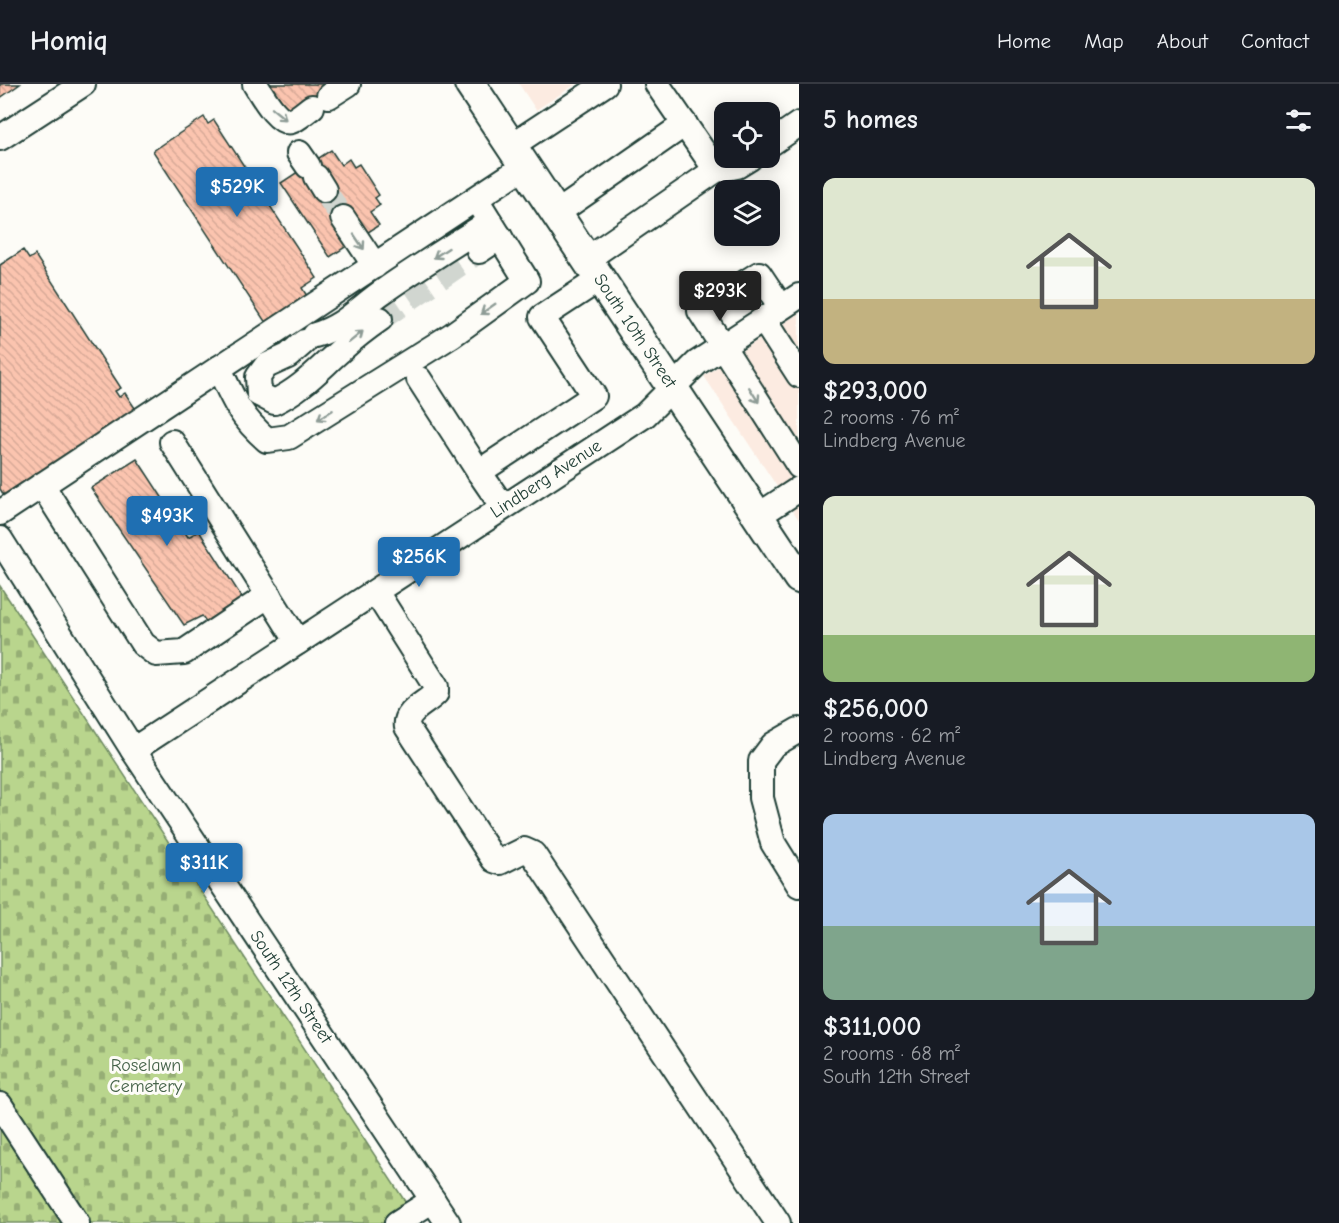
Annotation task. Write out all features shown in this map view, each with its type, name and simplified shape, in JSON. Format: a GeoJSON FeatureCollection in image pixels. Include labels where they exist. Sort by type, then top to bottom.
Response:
{"type":"FeatureCollection","features":[{"type":"Feature","properties":{"kind":"main road","name":"South 10th Street"},"geometry":{"type":"LineString","coordinates":[[470,84],[799,578]]}},
{"type":"Feature","properties":{"kind":"street"},"geometry":{"type":"LineString","coordinates":[[0,138],[82,84]]}},
{"type":"Feature","properties":{"kind":"street"},"geometry":{"type":"LineString","coordinates":[[255,84],[268,105],[285,121],[291,121],[330,96]]}},
{"type":"Feature","properties":{"kind":"street"},"geometry":{"type":"LineString","coordinates":[[657,84],[716,170]]}},
{"type":"Feature","properties":{"kind":"street"},"geometry":{"type":"LineString","coordinates":[[0,513],[476,199],[518,156],[601,85]]}},
{"type":"Feature","properties":{"kind":"street"},"geometry":{"type":"LineString","coordinates":[[556,213],[685,124]]}},
{"type":"Feature","properties":{"kind":"street"},"geometry":{"type":"LineString","coordinates":[[780,137],[799,124]]}},
{"type":"Feature","properties":{"kind":"street"},"geometry":{"type":"LineString","coordinates":[[480,472],[594,396],[542,317],[594,269],[716,170],[726,168]]}},
{"type":"Feature","properties":{"kind":"street"},"geometry":{"type":"LineString","coordinates":[[476,199],[527,282],[549,312]]}},
{"type":"Feature","properties":{"kind":"street"},"geometry":{"type":"LineString","coordinates":[[343,218],[375,266]]}},
{"type":"Feature","properties":{"kind":"street"},"geometry":{"type":"LineString","coordinates":[[479,251],[495,229]]}},
{"type":"Feature","properties":{"kind":"street"},"geometry":{"type":"LineString","coordinates":[[260,393],[258,377],[266,366],[311,343],[356,314],[383,291],[495,229]]}},
{"type":"Feature","properties":{"kind":"street"},"geometry":{"type":"LineString","coordinates":[[799,375],[781,307],[759,274],[700,311],[799,466]]}},
{"type":"Feature","properties":{"kind":"street"},"geometry":{"type":"LineString","coordinates":[[219,368],[238,410],[251,426],[267,440],[289,437],[452,334],[527,282]]}},
{"type":"Feature","properties":{"kind":"street","name":"Lindberg Avenue"},"geometry":{"type":"LineString","coordinates":[[133,750],[645,415],[697,363],[781,307]]}},
{"type":"Feature","properties":{"kind":"street"},"geometry":{"type":"LineString","coordinates":[[260,393],[274,402],[287,396],[303,386],[342,349],[380,319]]}},
{"type":"Feature","properties":{"kind":"street"},"geometry":{"type":"LineString","coordinates":[[419,379],[503,507]]}},
{"type":"Feature","properties":{"kind":"street"},"geometry":{"type":"LineString","coordinates":[[238,410],[260,393]]}},
{"type":"Feature","properties":{"kind":"street"},"geometry":{"type":"LineString","coordinates":[[172,442],[298,642]]}},
{"type":"Feature","properties":{"kind":"street"},"geometry":{"type":"LineString","coordinates":[[42,485],[143,644],[156,654],[184,652],[269,595]]}},
{"type":"Feature","properties":{"kind":"street"},"geometry":{"type":"LineString","coordinates":[[758,516],[799,489]]}},
{"type":"Feature","properties":{"kind":"street","name":"South 12th Street"},"geometry":{"type":"LineString","coordinates":[[0,539],[133,750],[448,1223]]}},
{"type":"Feature","properties":{"kind":"street"},"geometry":{"type":"LineString","coordinates":[[376,592],[436,687],[436,693],[432,698],[408,717],[407,727],[494,860],[500,862],[524,850],[533,854],[778,1223]]}},
{"type":"Feature","properties":{"kind":"street"},"geometry":{"type":"LineString","coordinates":[[799,730],[773,745],[761,761],[761,798],[773,843],[799,885]]}},
{"type":"Feature","properties":{"kind":"street"},"geometry":{"type":"LineString","coordinates":[[0,1105],[77,1223]]}},
{"type":"Feature","properties":{"kind":"street"},"geometry":{"type":"LineString","coordinates":[[397,1223],[433,1200]]}},
{"type":"Feature","properties":{"kind":"shaded area"},"geometry":{"type":"Polygon","coordinates":[[[519,84],[576,84],[536,110],[519,84]]]}},
{"type":"Feature","properties":{"kind":"shaded area"},"geometry":{"type":"Polygon","coordinates":[[[799,313],[799,520],[704,376],[799,313]]]}},
{"type":"Feature","properties":{"kind":"green space","name":"Roselawn Cemetery"},"geometry":{"type":"Polygon","coordinates":[[[0,586],[416,1218],[408,1223],[0,1223],[0,586]]]}},
{"type":"Feature","properties":{"kind":"building"},"geometry":{"type":"Polygon","coordinates":[[[0,84],[20,84],[0,98],[0,84]]]}},
{"type":"Feature","properties":{"kind":"building"},"geometry":{"type":"Polygon","coordinates":[[[270,84],[335,84],[333,102],[316,113],[290,114],[270,84]]]}},
{"type":"Feature","properties":{"kind":"building"},"geometry":{"type":"Polygon","coordinates":[[[204,117],[208,124],[214,120],[317,278],[302,288],[307,296],[266,323],[153,151],[204,117]]]}},
{"type":"Feature","properties":{"kind":"building"},"geometry":{"type":"Polygon","coordinates":[[[331,150],[341,165],[349,159],[354,167],[359,164],[379,195],[375,198],[380,205],[370,212],[379,225],[330,257],[281,183],[331,150]]]}},
{"type":"Feature","properties":{"kind":"building"},"geometry":{"type":"Polygon","coordinates":[[[23,250],[29,259],[35,255],[121,388],[115,391],[119,397],[125,393],[137,411],[5,497],[0,489],[0,265],[23,250]]]}},
{"type":"Feature","properties":{"kind":"building"},"geometry":{"type":"Polygon","coordinates":[[[137,459],[188,537],[199,531],[243,599],[207,623],[202,616],[184,625],[91,488],[137,459]]]}},
{"type":"Feature","properties":{"kind":"tunnel"},"geometry":{"type":"LineString","coordinates":[[324,190],[343,218]]}},
{"type":"Feature","properties":{"kind":"tunnel"},"geometry":{"type":"LineString","coordinates":[[380,319],[479,251]]}}]}
